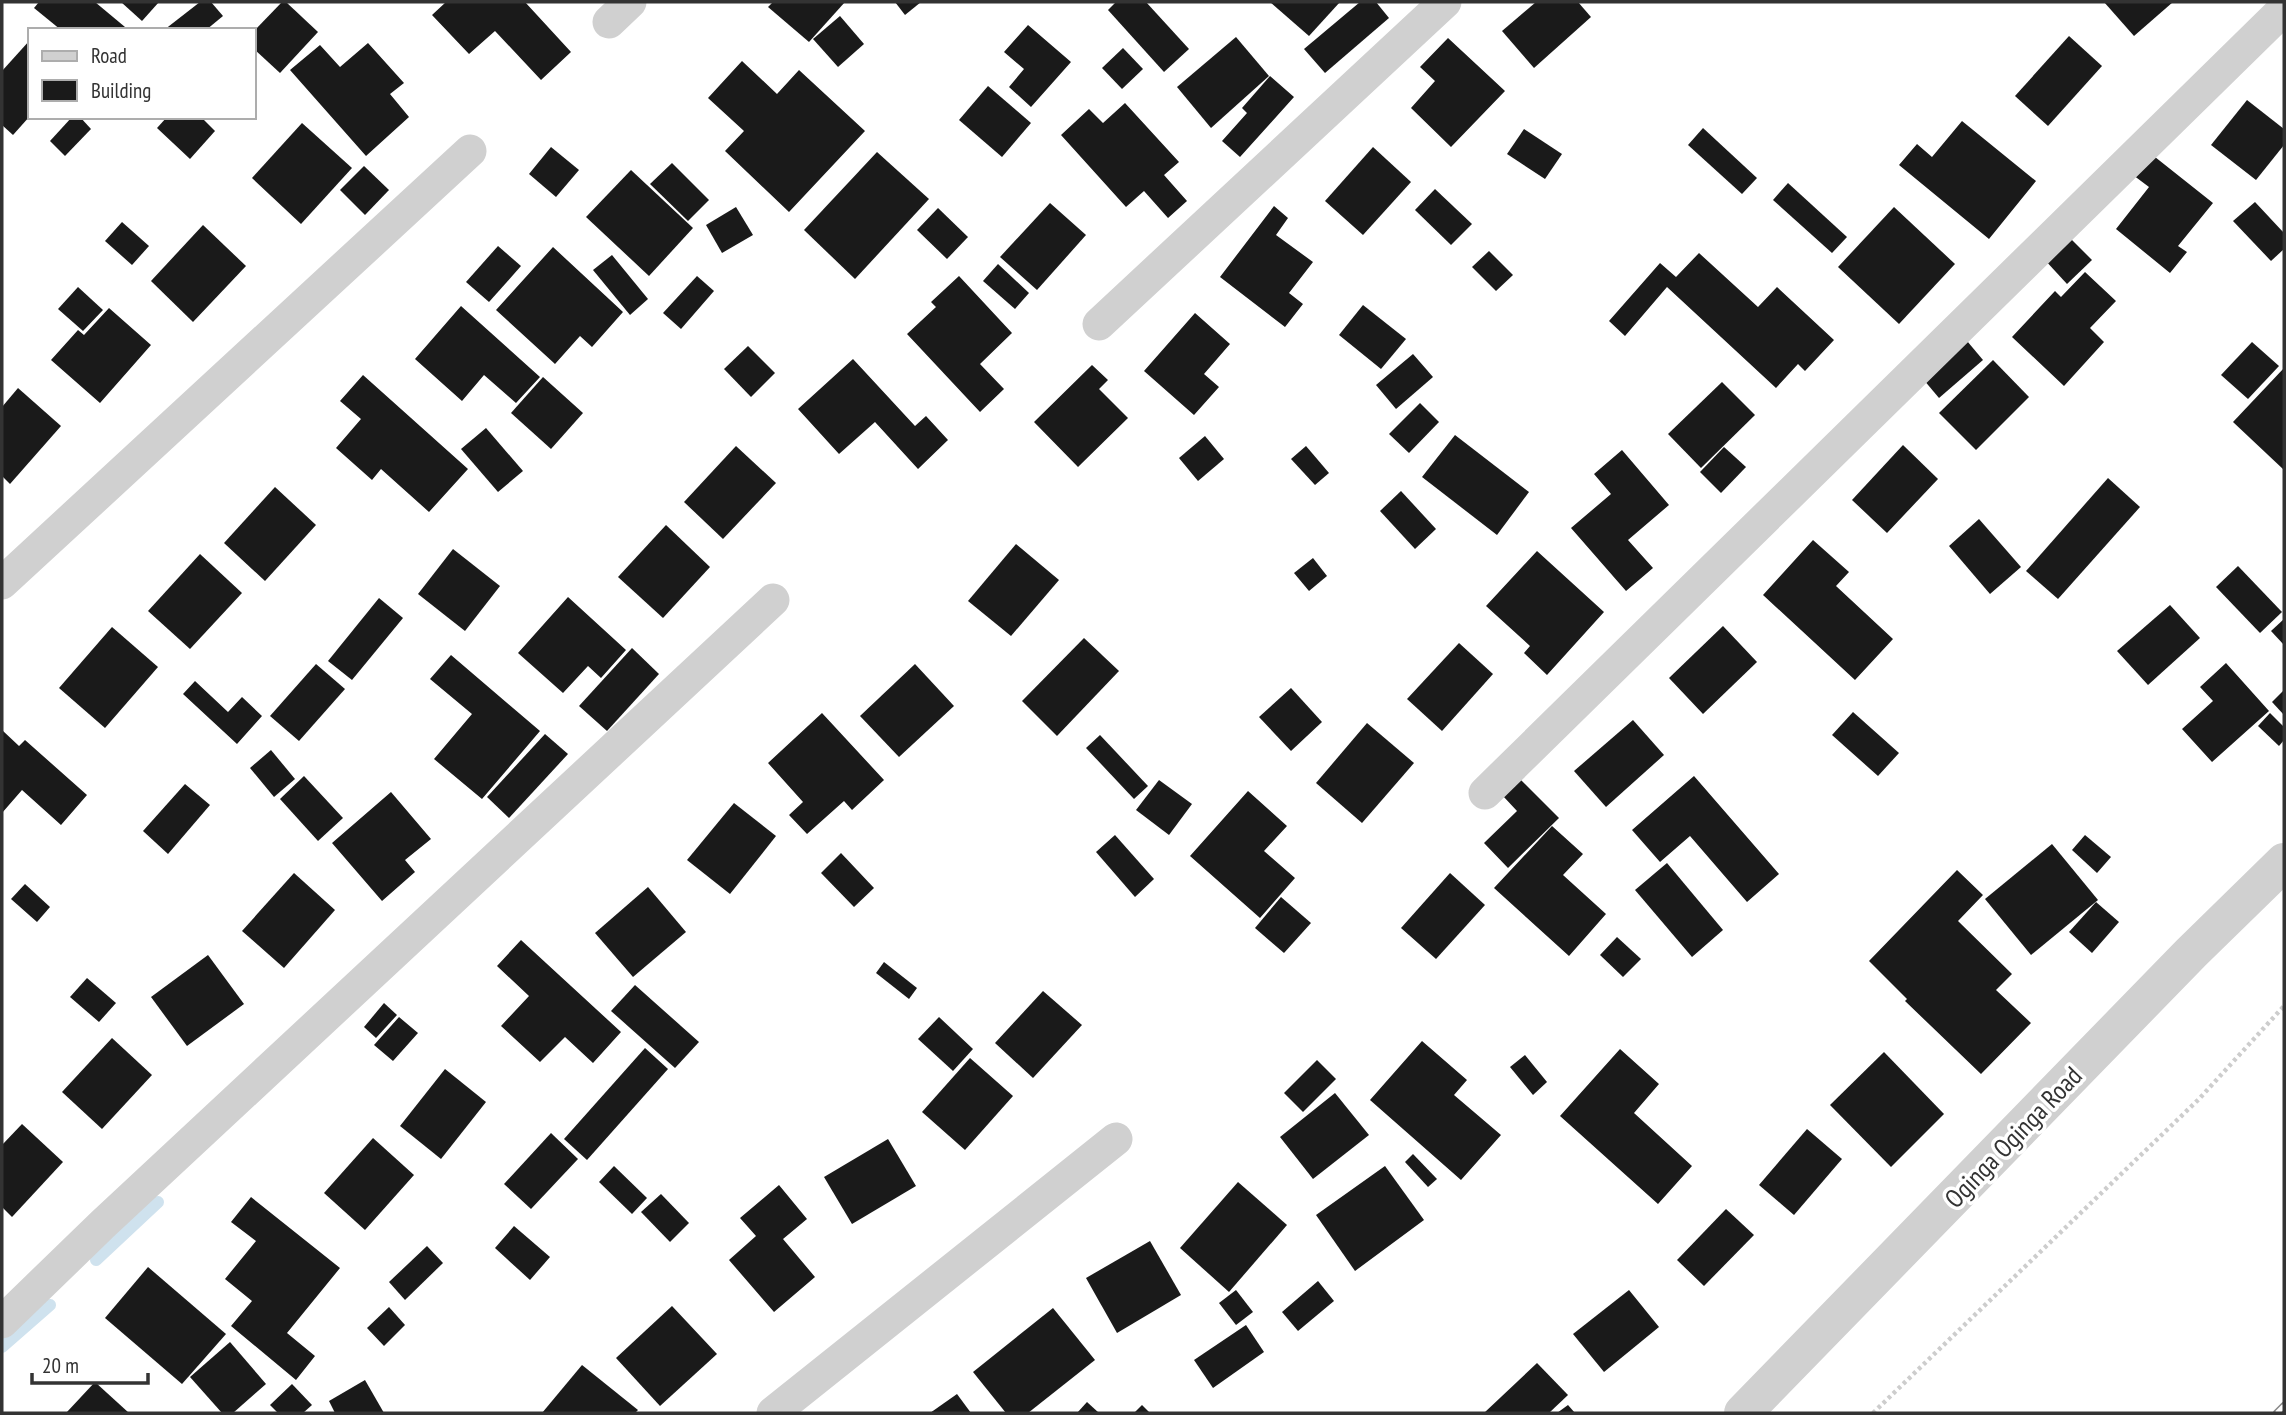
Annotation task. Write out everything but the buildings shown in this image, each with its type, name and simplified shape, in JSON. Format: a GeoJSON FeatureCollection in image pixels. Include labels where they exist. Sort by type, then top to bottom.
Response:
{"type":"FeatureCollection","features":[{"type":"Feature","properties":{"kind":"street"},"geometry":{"type":"LineString","coordinates":[[1099,324],[1445,2]]}},
{"type":"Feature","properties":{"kind":"street"},"geometry":{"type":"LineString","coordinates":[[1485,793],[2284,9]]}},
{"type":"Feature","properties":{"kind":"street"},"geometry":{"type":"LineString","coordinates":[[2,583],[470,151]]}},
{"type":"Feature","properties":{"kind":"street"},"geometry":{"type":"LineString","coordinates":[[2,1322],[103,1224],[773,600]]}},
{"type":"Feature","properties":{"kind":"street","name":"Oginga Oginga Road"},"geometry":{"type":"LineString","coordinates":[[1744,1413],[2191,953],[2284,862]]}},
{"type":"Feature","properties":{"kind":"street"},"geometry":{"type":"LineString","coordinates":[[774,1413],[1116,1139]]}},
{"type":"Feature","properties":{"kind":"path"},"geometry":{"type":"LineString","coordinates":[[1873,1413],[2199,1099],[2284,1006]]}},
{"type":"Feature","properties":{"kind":"waterway"},"geometry":{"type":"LineString","coordinates":[[96,1260],[158,1202]]}},
{"type":"Feature","properties":{"kind":"waterway"},"geometry":{"type":"LineString","coordinates":[[2,1347],[50,1305]]}},
{"type":"Feature","properties":{"kind":"railway"},"geometry":{"type":"LineString","coordinates":[[2277,1413],[2284,1406]]}}]}
